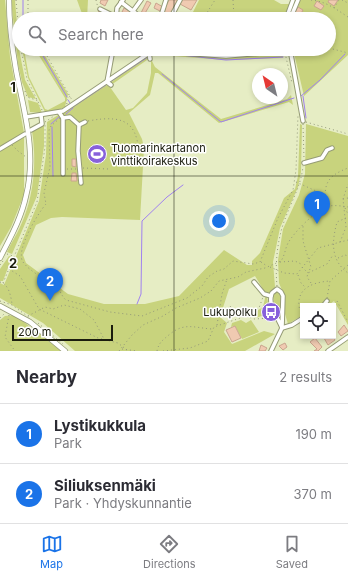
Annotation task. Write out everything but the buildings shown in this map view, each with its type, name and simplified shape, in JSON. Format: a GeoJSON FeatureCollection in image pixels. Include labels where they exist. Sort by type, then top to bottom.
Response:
{"type":"FeatureCollection","features":[{"type":"Feature","properties":{"kind":"main road"},"geometry":{"type":"LineString","coordinates":[[8,0],[12,40]]}},
{"type":"Feature","properties":{"kind":"main road"},"geometry":{"type":"LineString","coordinates":[[2,256],[21,214],[29,185],[31,164],[26,118],[14,56]]}},
{"type":"Feature","properties":{"kind":"main road"},"geometry":{"type":"LineString","coordinates":[[0,306],[30,322],[65,351]]}},
{"type":"Feature","properties":{"kind":"street"},"geometry":{"type":"LineString","coordinates":[[117,12],[117,8],[122,1],[133,11],[141,0]]}},
{"type":"Feature","properties":{"kind":"street"},"geometry":{"type":"LineString","coordinates":[[162,12],[166,0]]}},
{"type":"Feature","properties":{"kind":"street"},"geometry":{"type":"LineString","coordinates":[[174,12],[180,0]]}},
{"type":"Feature","properties":{"kind":"street"},"geometry":{"type":"LineString","coordinates":[[289,12],[293,0]]}},
{"type":"Feature","properties":{"kind":"street"},"geometry":{"type":"LineString","coordinates":[[293,12],[298,0]]}},
{"type":"Feature","properties":{"kind":"street"},"geometry":{"type":"LineString","coordinates":[[100,9],[105,12]]}},
{"type":"Feature","properties":{"kind":"street"},"geometry":{"type":"LineString","coordinates":[[107,82],[112,56]]}},
{"type":"Feature","properties":{"kind":"street"},"geometry":{"type":"LineString","coordinates":[[26,118],[59,112],[68,108],[145,56]]}},
{"type":"Feature","properties":{"kind":"street"},"geometry":{"type":"LineString","coordinates":[[291,56],[303,122]]}},
{"type":"Feature","properties":{"kind":"street"},"geometry":{"type":"LineString","coordinates":[[107,82],[111,85]]}},
{"type":"Feature","properties":{"kind":"street"},"geometry":{"type":"LineString","coordinates":[[59,112],[63,117],[63,174]]}},
{"type":"Feature","properties":{"kind":"street"},"geometry":{"type":"LineString","coordinates":[[31,130],[42,124],[43,115]]}},
{"type":"Feature","properties":{"kind":"street"},"geometry":{"type":"LineString","coordinates":[[63,117],[70,117],[78,125],[81,183]]}},
{"type":"Feature","properties":{"kind":"street"},"geometry":{"type":"LineString","coordinates":[[78,125],[85,122]]}},
{"type":"Feature","properties":{"kind":"street"},"geometry":{"type":"LineString","coordinates":[[0,149],[25,134]]}},
{"type":"Feature","properties":{"kind":"street"},"geometry":{"type":"LineString","coordinates":[[304,162],[322,158],[327,150],[332,148]]}},
{"type":"Feature","properties":{"kind":"street"},"geometry":{"type":"LineString","coordinates":[[254,282],[264,294],[271,296]]}},
{"type":"Feature","properties":{"kind":"street"},"geometry":{"type":"LineString","coordinates":[[270,351],[282,328],[283,296],[277,289],[274,290],[271,296],[274,311],[282,328]]}},
{"type":"Feature","properties":{"kind":"street"},"geometry":{"type":"LineString","coordinates":[[282,328],[292,325],[300,319]]}},
{"type":"Feature","properties":{"kind":"street"},"geometry":{"type":"LineString","coordinates":[[328,351],[348,337]]}},
{"type":"Feature","properties":{"kind":"path"},"geometry":{"type":"LineString","coordinates":[[16,0],[17,12]]}},
{"type":"Feature","properties":{"kind":"path"},"geometry":{"type":"LineString","coordinates":[[28,0],[28,12]]}},
{"type":"Feature","properties":{"kind":"path"},"geometry":{"type":"LineString","coordinates":[[96,0],[97,7],[100,9]]}},
{"type":"Feature","properties":{"kind":"path"},"geometry":{"type":"LineString","coordinates":[[207,12],[215,0]]}},
{"type":"Feature","properties":{"kind":"path"},"geometry":{"type":"LineString","coordinates":[[233,0],[234,12]]}},
{"type":"Feature","properties":{"kind":"path"},"geometry":{"type":"LineString","coordinates":[[310,0],[319,0],[348,17]]}},
{"type":"Feature","properties":{"kind":"path"},"geometry":{"type":"LineString","coordinates":[[334,8],[339,0]]}},
{"type":"Feature","properties":{"kind":"path"},"geometry":{"type":"LineString","coordinates":[[342,0],[348,4]]}},
{"type":"Feature","properties":{"kind":"path"},"geometry":{"type":"LineString","coordinates":[[336,50],[348,53]]}},
{"type":"Feature","properties":{"kind":"path"},"geometry":{"type":"LineString","coordinates":[[22,56],[26,79],[39,101],[43,115]]}},
{"type":"Feature","properties":{"kind":"path"},"geometry":{"type":"LineString","coordinates":[[47,56],[74,104]]}},
{"type":"Feature","properties":{"kind":"path"},"geometry":{"type":"LineString","coordinates":[[285,56],[293,85]]}},
{"type":"Feature","properties":{"kind":"path"},"geometry":{"type":"LineString","coordinates":[[26,91],[27,97],[39,101]]}},
{"type":"Feature","properties":{"kind":"path"},"geometry":{"type":"LineString","coordinates":[[68,108],[66,101],[70,96]]}},
{"type":"Feature","properties":{"kind":"path"},"geometry":{"type":"LineString","coordinates":[[3,283],[39,197],[45,147],[46,122],[59,112]]}},
{"type":"Feature","properties":{"kind":"path"},"geometry":{"type":"LineString","coordinates":[[260,262],[278,218],[293,190],[295,182],[298,113]]}},
{"type":"Feature","properties":{"kind":"path"},"geometry":{"type":"LineString","coordinates":[[63,117],[51,126],[49,130],[50,167],[44,193],[46,204],[39,211],[25,243],[21,257],[26,266],[58,287],[64,298],[110,312],[142,316],[186,298],[202,286],[208,276],[224,269],[236,260],[253,264],[260,262],[284,273],[297,274]]}},
{"type":"Feature","properties":{"kind":"path"},"geometry":{"type":"LineString","coordinates":[[85,122],[108,118],[117,119],[129,126],[138,142],[139,167]]}},
{"type":"Feature","properties":{"kind":"path"},"geometry":{"type":"LineString","coordinates":[[277,289],[275,264],[282,227],[300,184],[304,162],[303,122],[348,134]]}},
{"type":"Feature","properties":{"kind":"path"},"geometry":{"type":"LineString","coordinates":[[11,143],[26,157],[26,161]]}},
{"type":"Feature","properties":{"kind":"path"},"geometry":{"type":"LineString","coordinates":[[326,207],[328,182],[339,171],[348,168]]}},
{"type":"Feature","properties":{"kind":"path"},"geometry":{"type":"LineString","coordinates":[[63,169],[109,169]]}},
{"type":"Feature","properties":{"kind":"path"},"geometry":{"type":"LineString","coordinates":[[295,182],[326,195]]}},
{"type":"Feature","properties":{"kind":"path"},"geometry":{"type":"LineString","coordinates":[[340,243],[346,227],[343,199],[348,184]]}},
{"type":"Feature","properties":{"kind":"path"},"geometry":{"type":"LineString","coordinates":[[343,199],[348,198]]}},
{"type":"Feature","properties":{"kind":"path"},"geometry":{"type":"LineString","coordinates":[[343,206],[348,214]]}},
{"type":"Feature","properties":{"kind":"path"},"geometry":{"type":"LineString","coordinates":[[119,351],[124,347],[132,335],[143,325],[176,308],[195,301],[211,291],[219,281],[238,277],[246,272],[279,262],[284,257],[287,244],[302,225],[326,207],[348,207]]}},
{"type":"Feature","properties":{"kind":"path"},"geometry":{"type":"LineString","coordinates":[[346,218],[337,222],[332,239],[334,254],[343,269],[348,273]]}},
{"type":"Feature","properties":{"kind":"path"},"geometry":{"type":"LineString","coordinates":[[302,225],[303,241],[311,267],[307,277],[311,283]]}},
{"type":"Feature","properties":{"kind":"path"},"geometry":{"type":"LineString","coordinates":[[297,274],[308,260],[312,252],[318,248],[348,240]]}},
{"type":"Feature","properties":{"kind":"path"},"geometry":{"type":"LineString","coordinates":[[308,273],[327,264],[334,254]]}},
{"type":"Feature","properties":{"kind":"path"},"geometry":{"type":"LineString","coordinates":[[337,259],[345,255],[348,256]]}},
{"type":"Feature","properties":{"kind":"path"},"geometry":{"type":"LineString","coordinates":[[2,256],[14,256]]}},
{"type":"Feature","properties":{"kind":"path"},"geometry":{"type":"LineString","coordinates":[[279,262],[295,261],[303,265]]}},
{"type":"Feature","properties":{"kind":"path"},"geometry":{"type":"LineString","coordinates":[[300,307],[299,304],[302,291],[306,287],[320,282],[330,281],[348,265]]}},
{"type":"Feature","properties":{"kind":"path"},"geometry":{"type":"LineString","coordinates":[[302,267],[308,273]]}},
{"type":"Feature","properties":{"kind":"path"},"geometry":{"type":"LineString","coordinates":[[9,269],[20,276],[39,309],[71,325],[104,339],[118,343],[128,350]]}},
{"type":"Feature","properties":{"kind":"path"},"geometry":{"type":"LineString","coordinates":[[297,274],[301,283],[306,287]]}},
{"type":"Feature","properties":{"kind":"path"},"geometry":{"type":"LineString","coordinates":[[217,325],[222,294],[227,279]]}},
{"type":"Feature","properties":{"kind":"path"},"geometry":{"type":"LineString","coordinates":[[327,301],[330,281]]}},
{"type":"Feature","properties":{"kind":"path"},"geometry":{"type":"LineString","coordinates":[[0,282],[3,283],[9,290],[12,305],[0,306]]}},
{"type":"Feature","properties":{"kind":"path"},"geometry":{"type":"LineString","coordinates":[[163,351],[190,348],[208,341],[213,329],[217,325],[246,316],[259,308],[264,294]]}},
{"type":"Feature","properties":{"kind":"path"},"geometry":{"type":"LineString","coordinates":[[337,301],[348,322]]}},
{"type":"Feature","properties":{"kind":"path"},"geometry":{"type":"LineString","coordinates":[[28,316],[45,307],[53,309],[64,305],[80,308],[94,320],[104,339]]}},
{"type":"Feature","properties":{"kind":"path"},"geometry":{"type":"LineString","coordinates":[[230,306],[234,312],[254,319],[277,318]]}},
{"type":"Feature","properties":{"kind":"path"},"geometry":{"type":"LineString","coordinates":[[0,318],[7,313],[9,315],[5,337],[15,351]]}},
{"type":"Feature","properties":{"kind":"path"},"geometry":{"type":"LineString","coordinates":[[157,351],[159,343],[178,328],[197,326],[213,329]]}},
{"type":"Feature","properties":{"kind":"path"},"geometry":{"type":"LineString","coordinates":[[122,349],[137,351]]}},
{"type":"Feature","properties":{"kind":"green space"},"geometry":{"type":"Polygon","coordinates":[[[0,0],[5,0],[10,57],[24,133],[0,148],[0,0]]]}},
{"type":"Feature","properties":{"kind":"green space"},"geometry":{"type":"Polygon","coordinates":[[[11,0],[15,0],[16,12],[12,12],[11,0]]]}},
{"type":"Feature","properties":{"kind":"green space"},"geometry":{"type":"Polygon","coordinates":[[[77,0],[88,0],[87,12],[81,12],[77,0]]]}},
{"type":"Feature","properties":{"kind":"green space"},"geometry":{"type":"Polygon","coordinates":[[[199,0],[274,0],[281,4],[289,4],[287,12],[193,12],[199,0]]]}},
{"type":"Feature","properties":{"kind":"green space"},"geometry":{"type":"Polygon","coordinates":[[[299,0],[348,0],[348,55],[304,96],[295,56],[336,56],[336,12],[302,12],[303,10],[298,7],[299,0]]]}},
{"type":"Feature","properties":{"kind":"green space"},"geometry":{"type":"Polygon","coordinates":[[[17,56],[20,56],[25,80],[36,99],[28,97],[22,82],[17,56]]]}},
{"type":"Feature","properties":{"kind":"green space"},"geometry":{"type":"Polygon","coordinates":[[[23,56],[25,56],[29,77],[45,109],[48,110],[65,101],[65,98],[39,56],[45,56],[68,94],[65,107],[56,111],[45,112],[28,78],[23,56]]]}},
{"type":"Feature","properties":{"kind":"green space"},"geometry":{"type":"Polygon","coordinates":[[[146,56],[149,58],[147,60],[114,83],[110,83],[146,56]]]}},
{"type":"Feature","properties":{"kind":"green space"},"geometry":{"type":"Polygon","coordinates":[[[152,56],[152,61],[155,67],[221,119],[270,104],[282,104],[219,123],[158,73],[155,73],[150,95],[129,113],[142,139],[144,148],[140,220],[62,217],[51,218],[36,225],[23,255],[26,263],[68,294],[104,304],[145,304],[179,296],[224,250],[247,265],[252,265],[252,261],[260,253],[284,198],[295,189],[298,176],[300,124],[302,125],[301,172],[298,187],[280,228],[273,262],[275,287],[267,297],[270,313],[256,318],[249,316],[263,307],[266,294],[255,276],[229,289],[220,317],[227,323],[224,332],[232,344],[264,331],[275,334],[245,351],[75,351],[43,323],[0,298],[0,283],[4,285],[39,201],[46,155],[47,122],[106,85],[110,87],[126,110],[133,108],[147,93],[151,73],[152,56]]]}},
{"type":"Feature","properties":{"kind":"green space"},"geometry":{"type":"Polygon","coordinates":[[[172,56],[226,58],[242,56],[283,56],[283,58],[226,60],[172,56]]]}},
{"type":"Feature","properties":{"kind":"green space"},"geometry":{"type":"Polygon","coordinates":[[[291,95],[293,105],[289,102],[288,98],[291,95]]]}},
{"type":"Feature","properties":{"kind":"green space"},"geometry":{"type":"Polygon","coordinates":[[[28,100],[38,103],[42,113],[30,112],[28,100]]]}},
{"type":"Feature","properties":{"kind":"green space"},"geometry":{"type":"Polygon","coordinates":[[[306,124],[348,136],[348,325],[334,301],[331,303],[300,303],[300,317],[288,324],[285,314],[284,295],[279,283],[278,260],[283,229],[299,195],[305,174],[306,124]]]}},
{"type":"Feature","properties":{"kind":"green space"},"geometry":{"type":"Polygon","coordinates":[[[44,125],[44,146],[37,196],[12,254],[7,252],[25,216],[33,180],[34,155],[32,131],[44,125]]]}},
{"type":"Feature","properties":{"kind":"green space"},"geometry":{"type":"Polygon","coordinates":[[[24,137],[24,195],[11,227],[0,246],[0,151],[24,137]]]}},
{"type":"Feature","properties":{"kind":"green space"},"geometry":{"type":"Polygon","coordinates":[[[9,256],[12,257],[3,281],[0,281],[0,269],[9,256]]]}},
{"type":"Feature","properties":{"kind":"green space"},"geometry":{"type":"Polygon","coordinates":[[[277,291],[280,295],[281,303],[279,316],[274,304],[273,294],[277,291]]]}},
{"type":"Feature","properties":{"kind":"green space"},"geometry":{"type":"Polygon","coordinates":[[[15,315],[61,351],[0,351],[0,320],[5,316],[15,315]]]}},
{"type":"Feature","properties":{"kind":"green space"},"geometry":{"type":"Polygon","coordinates":[[[241,320],[246,323],[251,320],[259,332],[242,339],[235,326],[231,327],[232,323],[241,320]]]}},
{"type":"Feature","properties":{"kind":"waterway"},"geometry":{"type":"LineString","coordinates":[[23,0],[23,12]]}},
{"type":"Feature","properties":{"kind":"waterway"},"geometry":{"type":"LineString","coordinates":[[301,96],[320,80],[345,54]]}},
{"type":"Feature","properties":{"kind":"waterway"},"geometry":{"type":"LineString","coordinates":[[43,56],[67,97]]}},
{"type":"Feature","properties":{"kind":"waterway"},"geometry":{"type":"LineString","coordinates":[[190,56],[226,60],[283,57]]}},
{"type":"Feature","properties":{"kind":"waterway"},"geometry":{"type":"LineString","coordinates":[[110,82],[148,57]]}},
{"type":"Feature","properties":{"kind":"waterway"},"geometry":{"type":"LineString","coordinates":[[162,74],[221,122],[294,98]]}},
{"type":"Feature","properties":{"kind":"waterway"},"geometry":{"type":"LineString","coordinates":[[73,107],[106,85]]}},
{"type":"Feature","properties":{"kind":"waterway"},"geometry":{"type":"LineString","coordinates":[[303,96],[306,118]]}},
{"type":"Feature","properties":{"kind":"waterway"},"geometry":{"type":"LineString","coordinates":[[66,114],[73,108]]}},
{"type":"Feature","properties":{"kind":"waterway"},"geometry":{"type":"LineString","coordinates":[[51,124],[59,117]]}},
{"type":"Feature","properties":{"kind":"waterway"},"geometry":{"type":"LineString","coordinates":[[52,127],[53,176]]}},
{"type":"Feature","properties":{"kind":"waterway"},"geometry":{"type":"LineString","coordinates":[[137,304],[141,294],[142,221],[167,197],[183,185]]}},
{"type":"Feature","properties":{"kind":"place","name":"Tuomarinkartanon vinttikoirakeskus"},"geometry":{"type":"Point","coordinates":[97,154]}},
{"type":"Feature","properties":{"kind":"place","name":"Lystikukkula"},"geometry":{"type":"Point","coordinates":[317,224]}},
{"type":"Feature","properties":{"kind":"place","name":"Siliuksenmäki"},"geometry":{"type":"Point","coordinates":[50,301]}},
{"type":"Feature","properties":{"kind":"place","name":"Lukupolku"},"geometry":{"type":"Point","coordinates":[271,312]}}]}
